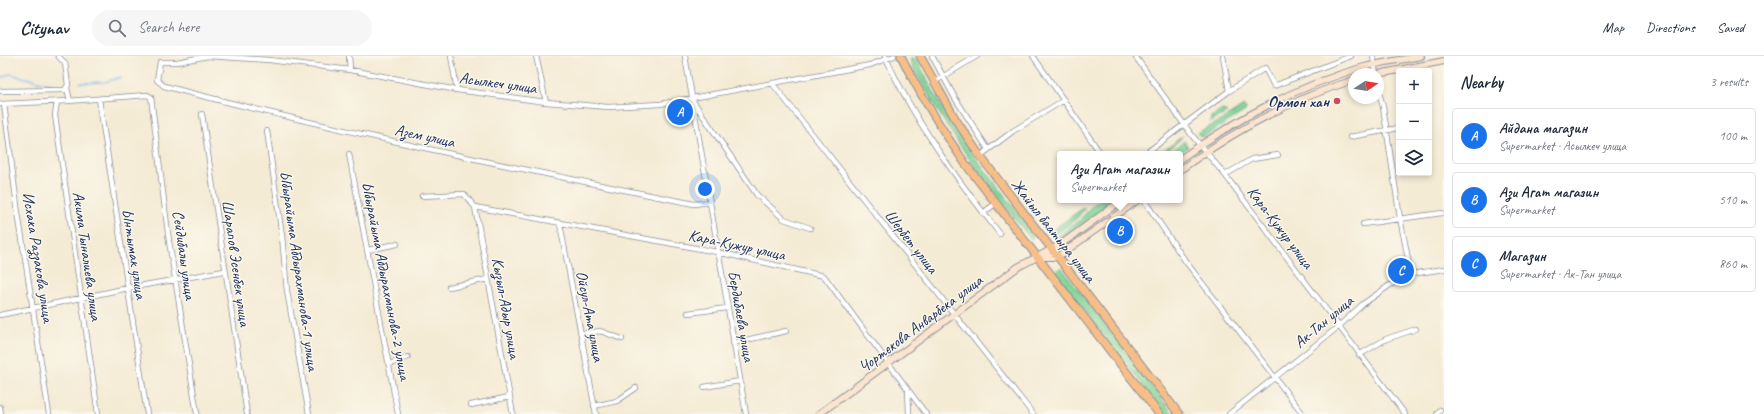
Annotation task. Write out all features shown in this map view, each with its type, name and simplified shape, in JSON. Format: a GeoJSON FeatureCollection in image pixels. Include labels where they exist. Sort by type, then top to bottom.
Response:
{"type":"FeatureCollection","features":[{"type":"Feature","properties":{"kind":"main road","name":"Жайыл баатыра улица"},"geometry":{"type":"LineString","coordinates":[[901,56],[940,127],[996,204],[1159,414]]}},
{"type":"Feature","properties":{"kind":"main road","name":"Жайыл баатыра улица"},"geometry":{"type":"LineString","coordinates":[[920,56],[956,120],[980,156],[1178,414]]}},
{"type":"Feature","properties":{"kind":"main road"},"geometry":{"type":"LineString","coordinates":[[1183,157],[1200,144],[1260,108],[1320,81],[1375,65],[1420,56]]}},
{"type":"Feature","properties":{"kind":"main road"},"geometry":{"type":"LineString","coordinates":[[1384,73],[1444,61]]}},
{"type":"Feature","properties":{"kind":"main road"},"geometry":{"type":"LineString","coordinates":[[1183,168],[1206,151],[1246,126],[1291,103],[1348,82]]}},
{"type":"Feature","properties":{"kind":"main road"},"geometry":{"type":"LineString","coordinates":[[1052,250],[1118,203]]}},
{"type":"Feature","properties":{"kind":"main road"},"geometry":{"type":"LineString","coordinates":[[1038,257],[1057,257],[1134,203]]}},
{"type":"Feature","properties":{"kind":"main road","name":"Чортекова Анварбека улица"},"geometry":{"type":"LineString","coordinates":[[819,414],[1018,267],[1052,250]]}},
{"type":"Feature","properties":{"kind":"street"},"geometry":{"type":"LineString","coordinates":[[58,56],[65,63],[67,88],[70,101]]}},
{"type":"Feature","properties":{"kind":"street","name":"Асылкеч улица"},"geometry":{"type":"LineString","coordinates":[[160,62],[177,62],[208,56],[269,58],[350,70],[457,90],[546,102],[608,107],[660,104],[870,65],[894,56]]}},
{"type":"Feature","properties":{"kind":"street"},"geometry":{"type":"LineString","coordinates":[[349,56],[350,70]]}},
{"type":"Feature","properties":{"kind":"street"},"geometry":{"type":"LineString","coordinates":[[451,56],[457,90]]}},
{"type":"Feature","properties":{"kind":"street"},"geometry":{"type":"LineString","coordinates":[[536,56],[546,102]]}},
{"type":"Feature","properties":{"kind":"street","name":"Бердибаева улица"},"geometry":{"type":"LineString","coordinates":[[685,56],[691,98],[714,221],[717,252],[746,414]]}},
{"type":"Feature","properties":{"kind":"street"},"geometry":{"type":"LineString","coordinates":[[932,56],[943,77],[988,149]]}},
{"type":"Feature","properties":{"kind":"street"},"geometry":{"type":"LineString","coordinates":[[934,82],[977,56]]}},
{"type":"Feature","properties":{"kind":"street"},"geometry":{"type":"LineString","coordinates":[[1034,56],[1099,151]]}},
{"type":"Feature","properties":{"kind":"street","name":"Кара-Кужур улица"},"geometry":{"type":"LineString","coordinates":[[1136,56],[1184,124],[1226,175],[1338,327],[1405,414]]}},
{"type":"Feature","properties":{"kind":"street"},"geometry":{"type":"LineString","coordinates":[[1223,56],[1229,91]]}},
{"type":"Feature","properties":{"kind":"street"},"geometry":{"type":"LineString","coordinates":[[1149,151],[1229,91],[1266,68],[1274,86],[1351,56]]}},
{"type":"Feature","properties":{"kind":"street"},"geometry":{"type":"LineString","coordinates":[[1373,56],[1376,68]]}},
{"type":"Feature","properties":{"kind":"street"},"geometry":{"type":"LineString","coordinates":[[886,58],[907,100],[925,131],[983,213],[1000,234]]}},
{"type":"Feature","properties":{"kind":"street","name":"Азем улица"},"geometry":{"type":"LineString","coordinates":[[160,62],[157,80],[164,86],[187,92],[384,140],[694,204],[710,202]]}},
{"type":"Feature","properties":{"kind":"street","name":"Шербет улица"},"geometry":{"type":"LineString","coordinates":[[772,83],[1033,414]]}},
{"type":"Feature","properties":{"kind":"street"},"geometry":{"type":"LineString","coordinates":[[0,91],[54,91],[67,88]]}},
{"type":"Feature","properties":{"kind":"street","name":"Сейдибалы улица"},"geometry":{"type":"LineString","coordinates":[[99,99],[147,94],[152,99],[175,280],[197,414]]}},
{"type":"Feature","properties":{"kind":"street"},"geometry":{"type":"LineString","coordinates":[[691,98],[757,195],[784,219],[810,228]]}},
{"type":"Feature","properties":{"kind":"street"},"geometry":{"type":"LineString","coordinates":[[2,104],[99,99]]}},
{"type":"Feature","properties":{"kind":"street","name":"Ынтымак улица"},"geometry":{"type":"LineString","coordinates":[[99,99],[147,414]]}},
{"type":"Feature","properties":{"kind":"street"},"geometry":{"type":"LineString","coordinates":[[980,156],[988,149],[1064,100]]}},
{"type":"Feature","properties":{"kind":"street","name":"Акима Тыналиева улица"},"geometry":{"type":"LineString","coordinates":[[57,102],[56,122],[68,216],[98,414]]}},
{"type":"Feature","properties":{"kind":"street","name":"Исхака Раззакова улица"},"geometry":{"type":"LineString","coordinates":[[2,104],[49,414]]}},
{"type":"Feature","properties":{"kind":"street"},"geometry":{"type":"LineString","coordinates":[[1381,104],[1411,274]]}},
{"type":"Feature","properties":{"kind":"street","name":"Шарапов Эсенбек улица"},"geometry":{"type":"LineString","coordinates":[[202,114],[224,271],[247,414]]}},
{"type":"Feature","properties":{"kind":"street"},"geometry":{"type":"LineString","coordinates":[[1350,137],[1396,128]]}},
{"type":"Feature","properties":{"kind":"street","name":"Ыбырайыма Абдырахманова-1 улица"},"geometry":{"type":"LineString","coordinates":[[267,130],[282,236],[287,291],[309,414]]}},
{"type":"Feature","properties":{"kind":"street","name":"Ыбырайыма Абдырахманова-2 улица"},"geometry":{"type":"LineString","coordinates":[[349,154],[390,364],[398,414]]}},
{"type":"Feature","properties":{"kind":"street"},"geometry":{"type":"LineString","coordinates":[[1226,175],[1252,159],[1278,155]]}},
{"type":"Feature","properties":{"kind":"street"},"geometry":{"type":"LineString","coordinates":[[422,196],[464,194],[475,207]]}},
{"type":"Feature","properties":{"kind":"street"},"geometry":{"type":"LineString","coordinates":[[1146,203],[1186,262],[1303,414]]}},
{"type":"Feature","properties":{"kind":"street"},"geometry":{"type":"LineString","coordinates":[[983,213],[996,204]]}},
{"type":"Feature","properties":{"kind":"street","name":"Кара-Кужур улица"},"geometry":{"type":"LineString","coordinates":[[475,207],[717,252],[824,276],[887,364],[926,414]]}},
{"type":"Feature","properties":{"kind":"street","name":"Кызыл-Адыр улица"},"geometry":{"type":"LineString","coordinates":[[475,207],[513,414]]}},
{"type":"Feature","properties":{"kind":"street"},"geometry":{"type":"LineString","coordinates":[[1363,224],[1442,213]]}},
{"type":"Feature","properties":{"kind":"street","name":"Ойсул-Ата улица"},"geometry":{"type":"LineString","coordinates":[[560,224],[596,414]]}},
{"type":"Feature","properties":{"kind":"street"},"geometry":{"type":"LineString","coordinates":[[368,250],[397,244]]}},
{"type":"Feature","properties":{"kind":"street","name":"Ак-Тан улица"},"geometry":{"type":"LineString","coordinates":[[1229,414],[1338,327],[1363,304],[1390,285],[1411,274],[1444,269]]}},
{"type":"Feature","properties":{"kind":"street"},"geometry":{"type":"LineString","coordinates":[[0,315],[128,288],[224,271]]}},
{"type":"Feature","properties":{"kind":"street"},"geometry":{"type":"LineString","coordinates":[[449,287],[488,279]]}},
{"type":"Feature","properties":{"kind":"street"},"geometry":{"type":"LineString","coordinates":[[688,313],[727,308]]}},
{"type":"Feature","properties":{"kind":"street"},"geometry":{"type":"LineString","coordinates":[[1359,354],[1386,339],[1416,329]]}},
{"type":"Feature","properties":{"kind":"street"},"geometry":{"type":"LineString","coordinates":[[581,334],[600,331],[622,339]]}},
{"type":"Feature","properties":{"kind":"street"},"geometry":{"type":"LineString","coordinates":[[733,343],[786,331]]}},
{"type":"Feature","properties":{"kind":"street"},"geometry":{"type":"LineString","coordinates":[[390,364],[408,357]]}},
{"type":"Feature","properties":{"kind":"street"},"geometry":{"type":"LineString","coordinates":[[704,387],[740,380]]}},
{"type":"Feature","properties":{"kind":"street"},"geometry":{"type":"LineString","coordinates":[[594,406],[617,401],[636,388]]}},
{"type":"Feature","properties":{"kind":"street"},"geometry":{"type":"LineString","coordinates":[[908,391],[909,414]]}},
{"type":"Feature","properties":{"kind":"street"},"geometry":{"type":"LineString","coordinates":[[471,405],[509,397]]}},
{"type":"Feature","properties":{"kind":"street"},"geometry":{"type":"LineString","coordinates":[[0,407],[1,414]]}},
{"type":"Feature","properties":{"kind":"green space"},"geometry":{"type":"Polygon","coordinates":[[[911,58],[916,59],[946,114],[965,144],[1035,235],[1031,239],[959,144],[914,71],[911,64],[911,58]]]}},
{"type":"Feature","properties":{"kind":"green space"},"geometry":{"type":"Polygon","coordinates":[[[1244,106],[1246,108],[1245,111],[1206,135],[1201,137],[1197,133],[1219,122],[1244,106]]]}},
{"type":"Feature","properties":{"kind":"green space"},"geometry":{"type":"Polygon","coordinates":[[[1222,110],[1228,112],[1210,122],[1211,117],[1222,110]]]}},
{"type":"Feature","properties":{"kind":"green space"},"geometry":{"type":"Polygon","coordinates":[[[1183,136],[1168,151],[1163,151],[1183,136]]]}},
{"type":"Feature","properties":{"kind":"green space"},"geometry":{"type":"Polygon","coordinates":[[[1184,141],[1188,147],[1183,151],[1173,151],[1184,141]]]}},
{"type":"Feature","properties":{"kind":"green space"},"geometry":{"type":"Polygon","coordinates":[[[1096,203],[1110,203],[1059,241],[1057,237],[1080,220],[1096,203]]]}},
{"type":"Feature","properties":{"kind":"green space"},"geometry":{"type":"Polygon","coordinates":[[[1085,208],[1077,218],[1056,234],[1053,230],[1085,208]]]}},
{"type":"Feature","properties":{"kind":"green space"},"geometry":{"type":"Polygon","coordinates":[[[1061,267],[1173,414],[1165,414],[1055,272],[1061,267]]]}},
{"type":"Feature","properties":{"kind":"waterway"},"geometry":{"type":"LineString","coordinates":[[0,78],[10,74],[57,86]]}},
{"type":"Feature","properties":{"kind":"waterway"},"geometry":{"type":"LineString","coordinates":[[80,83],[105,82],[121,77]]}},
{"type":"Feature","properties":{"kind":"place","name":"Ормон хан"},"geometry":{"type":"Point","coordinates":[1337,101]}},
{"type":"Feature","properties":{"kind":"place","name":"Айдана магазин"},"geometry":{"type":"Point","coordinates":[680,112]}},
{"type":"Feature","properties":{"kind":"place","name":"Ази Агат магазин"},"geometry":{"type":"Point","coordinates":[1120,231]}},
{"type":"Feature","properties":{"kind":"place","name":"Магазин"},"geometry":{"type":"Point","coordinates":[1401,271]}}]}
